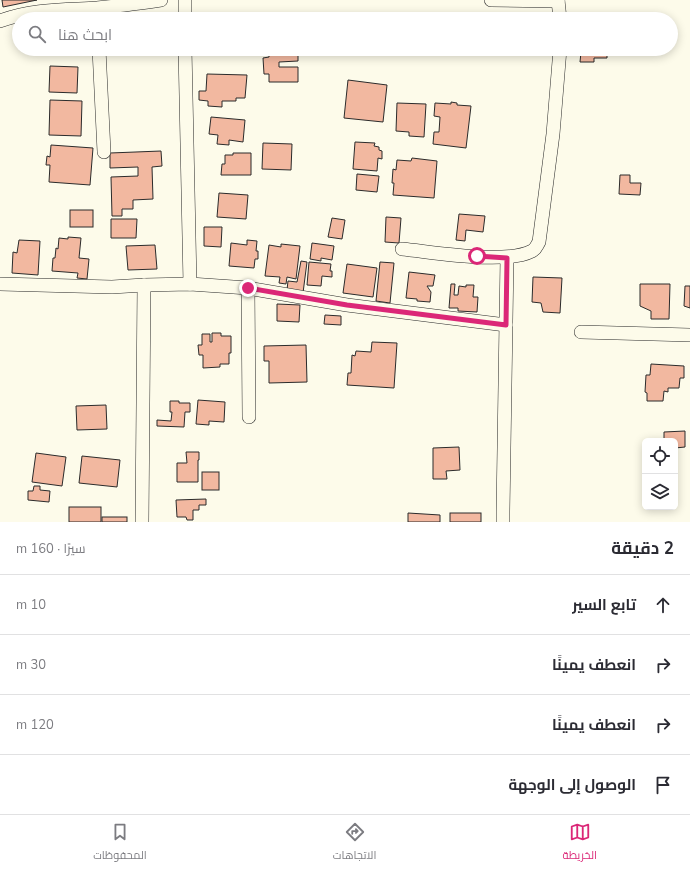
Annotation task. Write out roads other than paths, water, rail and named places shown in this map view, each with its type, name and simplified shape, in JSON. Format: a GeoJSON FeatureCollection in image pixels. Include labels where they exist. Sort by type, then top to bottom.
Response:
{"type":"FeatureCollection","features":[{"type":"Feature","properties":{"kind":"street"},"geometry":{"type":"LineString","coordinates":[[103,12],[161,0]]}},
{"type":"Feature","properties":{"kind":"street"},"geometry":{"type":"LineString","coordinates":[[185,0],[185,12]]}},
{"type":"Feature","properties":{"kind":"street"},"geometry":{"type":"LineString","coordinates":[[491,0],[558,0],[559,12]]}},
{"type":"Feature","properties":{"kind":"street"},"geometry":{"type":"LineString","coordinates":[[32,12],[67,12]]}},
{"type":"Feature","properties":{"kind":"street"},"geometry":{"type":"LineString","coordinates":[[0,21],[12,17]]}},
{"type":"Feature","properties":{"kind":"street"},"geometry":{"type":"LineString","coordinates":[[99,56],[104,152]]}},
{"type":"Feature","properties":{"kind":"street"},"geometry":{"type":"LineString","coordinates":[[185,56],[190,284]]}},
{"type":"Feature","properties":{"kind":"street"},"geometry":{"type":"LineString","coordinates":[[402,249],[507,258],[532,251],[536,247],[539,242],[553,134],[559,56]]}},
{"type":"Feature","properties":{"kind":"street"},"geometry":{"type":"LineString","coordinates":[[503,522],[507,258]]}},
{"type":"Feature","properties":{"kind":"street"},"geometry":{"type":"LineString","coordinates":[[0,284],[112,287],[190,284],[248,288],[347,305],[506,325]]}},
{"type":"Feature","properties":{"kind":"street"},"geometry":{"type":"LineString","coordinates":[[142,522],[144,285]]}},
{"type":"Feature","properties":{"kind":"street"},"geometry":{"type":"LineString","coordinates":[[248,288],[249,417]]}},
{"type":"Feature","properties":{"kind":"street"},"geometry":{"type":"LineString","coordinates":[[581,332],[690,334]]}}]}
